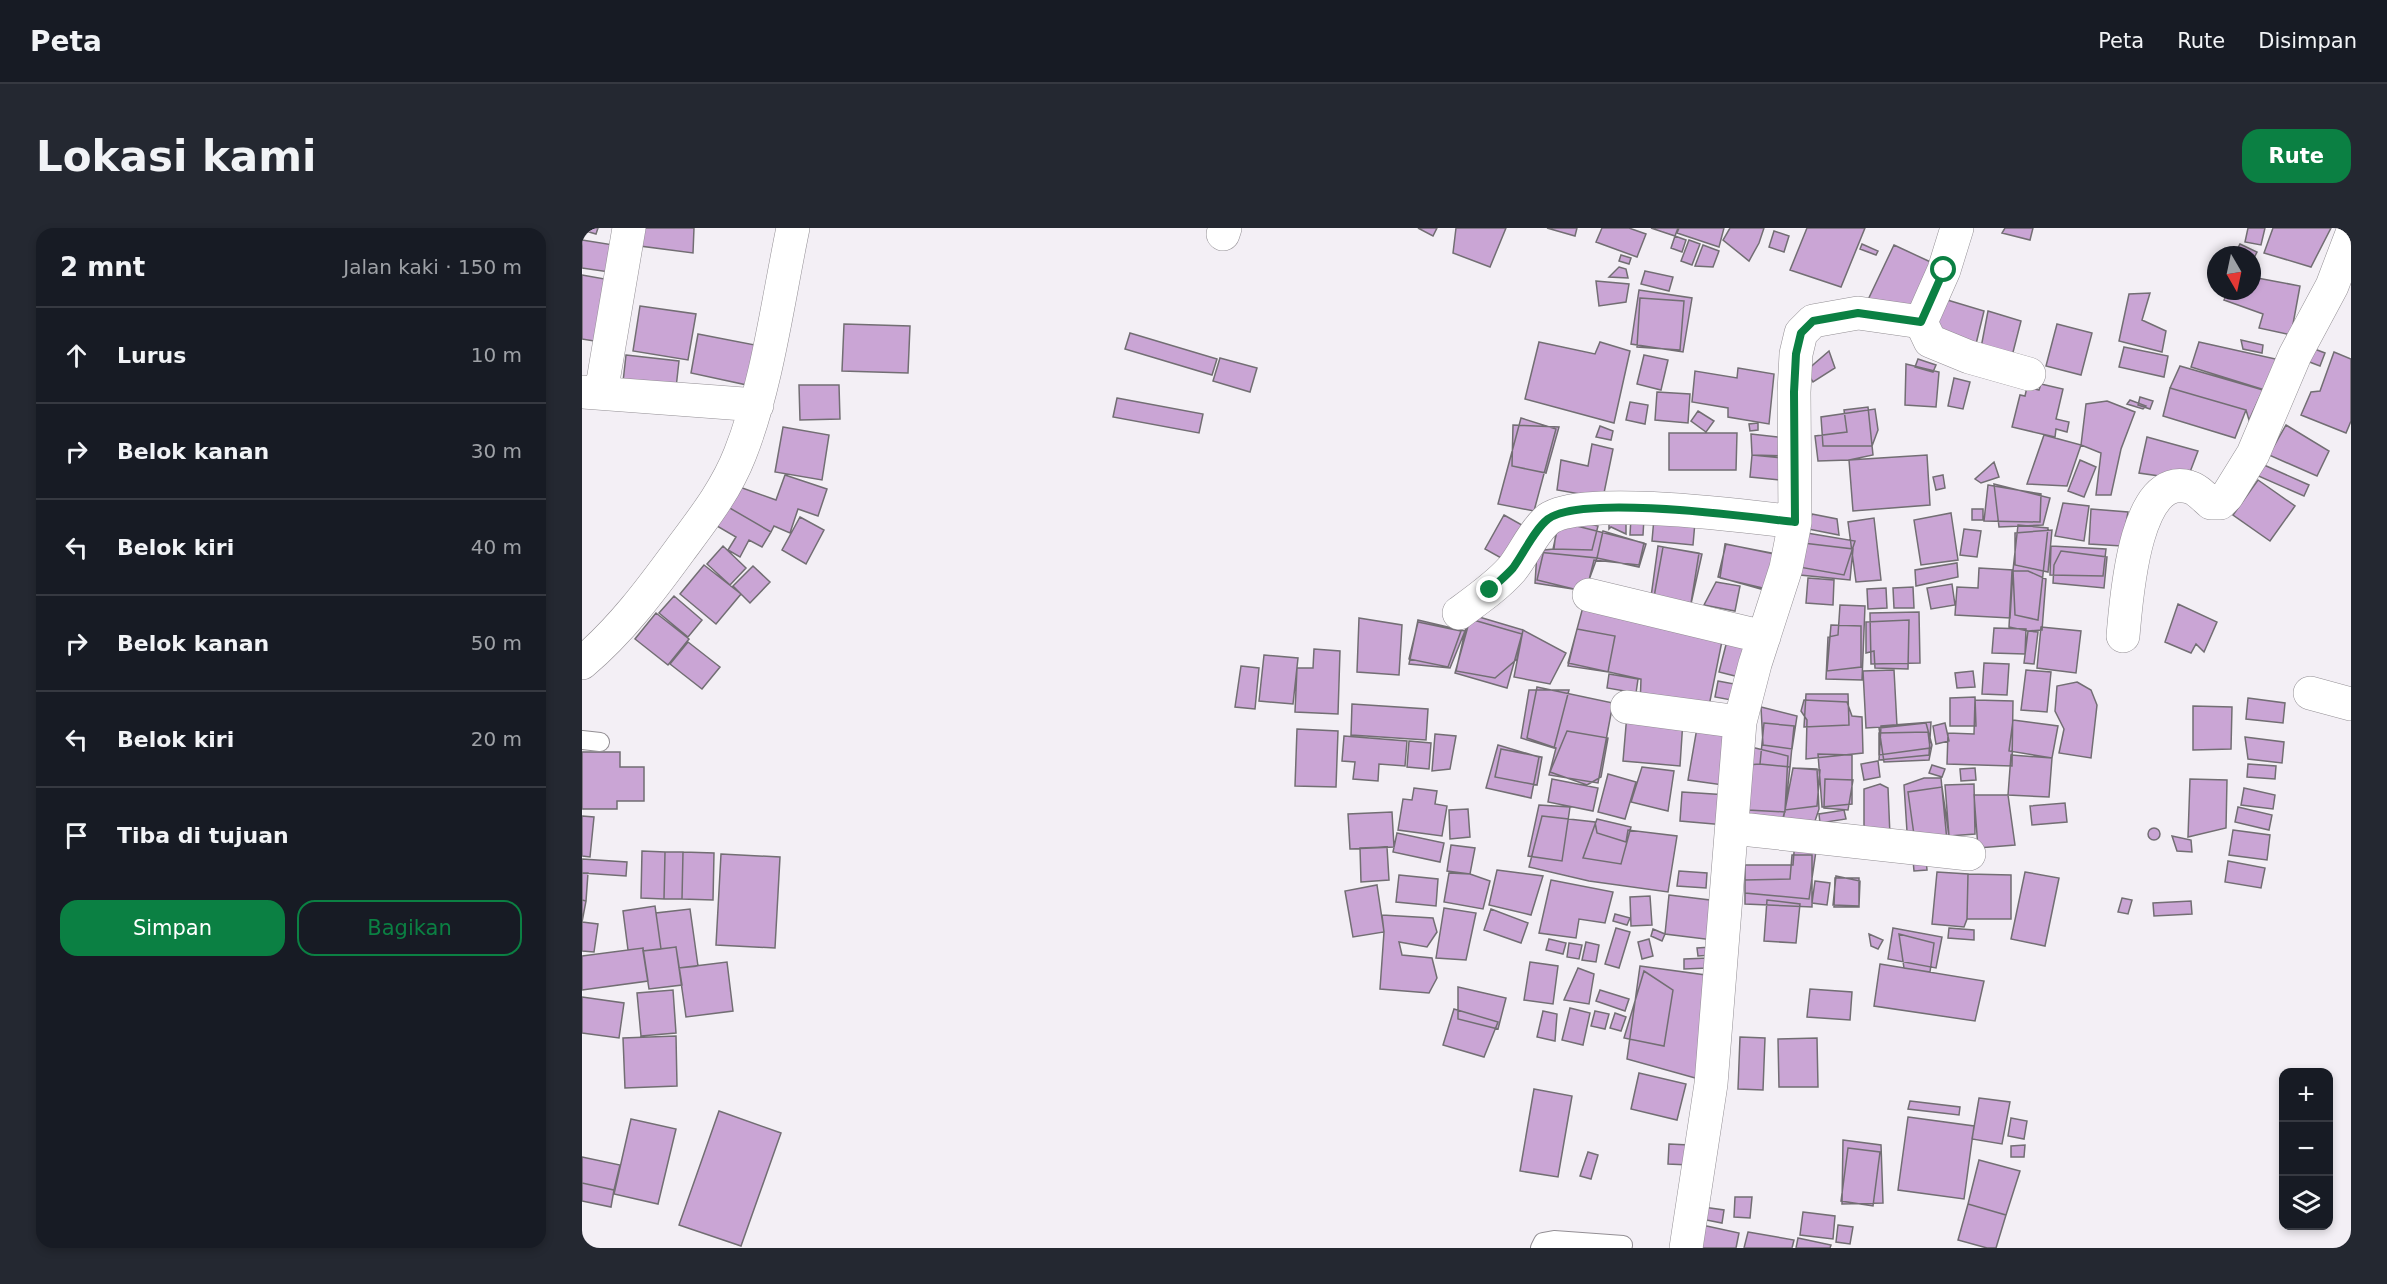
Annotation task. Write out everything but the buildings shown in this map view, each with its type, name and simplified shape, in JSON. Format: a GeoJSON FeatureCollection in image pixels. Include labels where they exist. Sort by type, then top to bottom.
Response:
{"type":"FeatureCollection","features":[{"type":"Feature","properties":{"kind":"street"},"geometry":{"type":"LineString","coordinates":[[629,228],[592,392],[757,405]]}},
{"type":"Feature","properties":{"kind":"street"},"geometry":{"type":"LineString","coordinates":[[582,663],[629,619],[717,500],[740,455],[757,405],[793,228]]}},
{"type":"Feature","properties":{"kind":"street"},"geometry":{"type":"LineString","coordinates":[[1956,228],[1944,270],[1921,322],[1930,341],[1970,357],[2029,374]]}},
{"type":"Feature","properties":{"kind":"street"},"geometry":{"type":"LineString","coordinates":[[2122,636],[2131,560],[2151,505],[2162,491],[2180,486],[2191,487],[2211,503],[2220,503],[2227,496],[2253,454],[2295,355],[2331,286],[2351,236]]}},
{"type":"Feature","properties":{"kind":"street"},"geometry":{"type":"LineString","coordinates":[[1686,1248],[1711,1084],[1740,722],[1786,568],[1795,522],[1794,392],[1796,354],[1801,333],[1813,321],[1858,313],[1921,322]]}},
{"type":"Feature","properties":{"kind":"street"},"geometry":{"type":"LineString","coordinates":[[1460,613],[1511,570],[1547,520],[1558,514],[1610,508],[1662,508],[1795,522]]}},
{"type":"Feature","properties":{"kind":"street"},"geometry":{"type":"LineString","coordinates":[[1589,594],[1764,637]]}},
{"type":"Feature","properties":{"kind":"street"},"geometry":{"type":"LineString","coordinates":[[2310,693],[2351,704]]}},
{"type":"Feature","properties":{"kind":"street"},"geometry":{"type":"LineString","coordinates":[[1628,707],[1740,722]]}},
{"type":"Feature","properties":{"kind":"street"},"geometry":{"type":"LineString","coordinates":[[1732,828],[1969,854]]}},
{"type":"Feature","properties":{"kind":"lane"},"geometry":{"type":"LineString","coordinates":[[1540,1248],[1543,1242],[1554,1240],[1623,1245]]}},
{"type":"Feature","properties":{"kind":"route"},"geometry":{"type":"LineString","coordinates":[[1490,590],[1511,570],[1547,520],[1558,514],[1610,508],[1662,508],[1795,522],[1794,392],[1796,354],[1801,333],[1813,321],[1858,313],[1921,322],[1944,270]]}}]}
